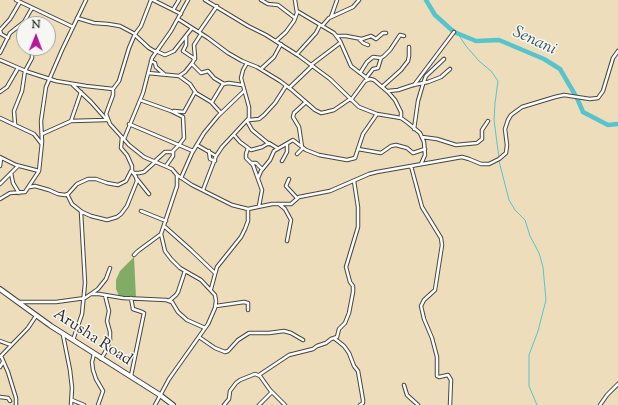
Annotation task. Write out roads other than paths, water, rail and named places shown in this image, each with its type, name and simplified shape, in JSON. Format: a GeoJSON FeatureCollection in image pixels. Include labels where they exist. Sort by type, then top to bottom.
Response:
{"type":"FeatureCollection","features":[{"type":"Feature","properties":{"kind":"main road","name":"Arusha Road"},"geometry":{"type":"LineString","coordinates":[[1,290],[73,341],[160,395],[173,405]]}},
{"type":"Feature","properties":{"kind":"street"},"geometry":{"type":"LineString","coordinates":[[16,0],[73,28]]}},
{"type":"Feature","properties":{"kind":"street"},"geometry":{"type":"LineString","coordinates":[[0,199],[10,193],[25,192],[39,171],[42,144],[41,121],[44,95],[49,79],[86,0]]}},
{"type":"Feature","properties":{"kind":"street"},"geometry":{"type":"LineString","coordinates":[[108,121],[106,114],[113,95],[113,89],[119,81],[129,48],[135,34],[141,26],[152,0],[180,14]]}},
{"type":"Feature","properties":{"kind":"street"},"geometry":{"type":"LineString","coordinates":[[173,10],[179,0]]}},
{"type":"Feature","properties":{"kind":"street"},"geometry":{"type":"LineString","coordinates":[[29,187],[35,186],[50,190],[60,195],[67,194],[77,184],[91,178],[118,185],[126,181],[132,172],[132,166],[127,155],[121,148],[123,138],[140,100],[151,61],[156,51],[178,19],[188,0]]}},
{"type":"Feature","properties":{"kind":"street"},"geometry":{"type":"LineString","coordinates":[[205,0],[297,54],[330,79],[359,107],[377,114],[401,118],[414,128],[422,138],[425,149],[425,157],[421,164]]}},
{"type":"Feature","properties":{"kind":"street"},"geometry":{"type":"LineString","coordinates":[[261,0],[268,4],[278,5],[295,18]]}},
{"type":"Feature","properties":{"kind":"street"},"geometry":{"type":"LineString","coordinates":[[276,41],[286,32],[295,18],[297,11],[297,0]]}},
{"type":"Feature","properties":{"kind":"street"},"geometry":{"type":"LineString","coordinates":[[331,18],[337,0]]}},
{"type":"Feature","properties":{"kind":"street"},"geometry":{"type":"LineString","coordinates":[[297,54],[316,33],[321,25],[353,7],[359,0]]}},
{"type":"Feature","properties":{"kind":"street"},"geometry":{"type":"LineString","coordinates":[[8,38],[1,34],[0,30],[10,19],[20,2]]}},
{"type":"Feature","properties":{"kind":"street"},"geometry":{"type":"LineString","coordinates":[[179,76],[192,64],[194,59],[194,45],[216,6]]}},
{"type":"Feature","properties":{"kind":"street"},"geometry":{"type":"LineString","coordinates":[[0,53],[10,33],[24,22],[32,8]]}},
{"type":"Feature","properties":{"kind":"street"},"geometry":{"type":"LineString","coordinates":[[297,11],[337,36],[350,64],[367,79],[374,80],[387,91],[395,100],[401,112],[401,118]]}},
{"type":"Feature","properties":{"kind":"street"},"geometry":{"type":"LineString","coordinates":[[77,18],[94,23],[120,26],[135,34],[149,48],[163,55],[176,50],[192,28]]}},
{"type":"Feature","properties":{"kind":"street"},"geometry":{"type":"LineString","coordinates":[[178,19],[228,53],[261,69],[288,87],[314,110],[321,113],[334,110],[351,100],[373,69],[378,68],[381,58],[388,54],[400,35],[404,36]]}},
{"type":"Feature","properties":{"kind":"street"},"geometry":{"type":"LineString","coordinates":[[413,85],[454,32]]}},
{"type":"Feature","properties":{"kind":"street"},"geometry":{"type":"LineString","coordinates":[[337,36],[362,39],[372,36],[376,38],[383,33],[386,33]]}},
{"type":"Feature","properties":{"kind":"street"},"geometry":{"type":"LineString","coordinates":[[186,36],[186,45],[183,50],[194,59]]}},
{"type":"Feature","properties":{"kind":"street"},"geometry":{"type":"LineString","coordinates":[[359,39],[368,45]]}},
{"type":"Feature","properties":{"kind":"street"},"geometry":{"type":"LineString","coordinates":[[203,190],[216,156],[224,143],[248,121],[259,118],[264,114],[288,87],[311,65],[340,43]]}},
{"type":"Feature","properties":{"kind":"street"},"geometry":{"type":"LineString","coordinates":[[261,69],[274,57],[281,44]]}},
{"type":"Feature","properties":{"kind":"street"},"geometry":{"type":"LineString","coordinates":[[382,87],[401,70],[408,61],[409,47]]}},
{"type":"Feature","properties":{"kind":"street"},"geometry":{"type":"LineString","coordinates":[[72,84],[123,138],[144,156],[175,171],[181,178],[232,205],[248,209],[259,206],[291,204],[301,196],[330,191],[369,174],[462,158],[467,158],[484,165],[499,159],[507,151],[505,129],[511,115],[522,108],[564,95],[584,99],[598,98],[607,83],[613,58],[618,52]]}},
{"type":"Feature","properties":{"kind":"street"},"geometry":{"type":"LineString","coordinates":[[15,124],[14,111],[22,91],[26,71],[32,56]]}},
{"type":"Feature","properties":{"kind":"street"},"geometry":{"type":"LineString","coordinates":[[360,73],[364,65],[373,56],[381,58]]}},
{"type":"Feature","properties":{"kind":"street"},"geometry":{"type":"LineString","coordinates":[[414,128],[418,101],[426,76],[444,59]]}},
{"type":"Feature","properties":{"kind":"street"},"geometry":{"type":"LineString","coordinates":[[0,60],[49,79],[72,84],[113,89]]}},
{"type":"Feature","properties":{"kind":"street"},"geometry":{"type":"LineString","coordinates":[[151,61],[155,63],[156,67],[164,74]]}},
{"type":"Feature","properties":{"kind":"street"},"geometry":{"type":"LineString","coordinates":[[247,63],[241,75],[242,85],[250,113],[248,121],[252,130],[269,144],[278,148]]}},
{"type":"Feature","properties":{"kind":"street"},"geometry":{"type":"LineString","coordinates":[[192,64],[201,73],[208,71],[214,78],[224,84]]}},
{"type":"Feature","properties":{"kind":"street"},"geometry":{"type":"LineString","coordinates":[[0,92],[7,87],[18,68]]}},
{"type":"Feature","properties":{"kind":"street"},"geometry":{"type":"LineString","coordinates":[[387,91],[423,84],[441,77],[450,69]]}},
{"type":"Feature","properties":{"kind":"street"},"geometry":{"type":"LineString","coordinates":[[148,73],[179,76],[190,84],[195,92],[212,102],[221,113]]}},
{"type":"Feature","properties":{"kind":"street"},"geometry":{"type":"LineString","coordinates":[[212,102],[220,87],[224,84],[229,83],[242,85]]}},
{"type":"Feature","properties":{"kind":"street"},"geometry":{"type":"LineString","coordinates":[[181,178],[193,151],[207,130],[221,113],[244,91]]}},
{"type":"Feature","properties":{"kind":"street"},"geometry":{"type":"LineString","coordinates":[[71,121],[81,92]]}},
{"type":"Feature","properties":{"kind":"street"},"geometry":{"type":"LineString","coordinates":[[170,111],[183,112],[195,92]]}},
{"type":"Feature","properties":{"kind":"street"},"geometry":{"type":"LineString","coordinates":[[140,100],[183,117],[184,138],[173,152],[166,166]]}},
{"type":"Feature","properties":{"kind":"street"},"geometry":{"type":"LineString","coordinates":[[303,148],[299,127],[293,117],[294,113],[306,102]]}},
{"type":"Feature","properties":{"kind":"street"},"geometry":{"type":"LineString","coordinates":[[258,178],[274,151],[293,140],[311,153],[347,160],[355,158],[363,134],[377,114]]}},
{"type":"Feature","properties":{"kind":"street"},"geometry":{"type":"LineString","coordinates":[[0,118],[34,134],[42,144]]}},
{"type":"Feature","properties":{"kind":"street"},"geometry":{"type":"LineString","coordinates":[[42,134],[71,121],[108,121]]}},
{"type":"Feature","properties":{"kind":"street"},"geometry":{"type":"LineString","coordinates":[[422,138],[437,139],[456,145],[475,144],[481,141],[482,130],[488,121]]}},
{"type":"Feature","properties":{"kind":"street"},"geometry":{"type":"LineString","coordinates":[[130,124],[193,151]]}},
{"type":"Feature","properties":{"kind":"street"},"geometry":{"type":"LineString","coordinates":[[234,135],[240,142],[248,148],[254,150],[269,144]]}},
{"type":"Feature","properties":{"kind":"street"},"geometry":{"type":"LineString","coordinates":[[282,161],[287,152],[287,144]]}},
{"type":"Feature","properties":{"kind":"street"},"geometry":{"type":"LineString","coordinates":[[197,145],[216,156]]}},
{"type":"Feature","properties":{"kind":"street"},"geometry":{"type":"LineString","coordinates":[[358,150],[381,153],[392,146],[396,146],[406,148],[414,154],[425,149]]}},
{"type":"Feature","properties":{"kind":"street"},"geometry":{"type":"LineString","coordinates":[[248,148],[246,156],[251,163],[262,190],[259,206]]}},
{"type":"Feature","properties":{"kind":"street"},"geometry":{"type":"LineString","coordinates":[[297,154],[303,148]]}},
{"type":"Feature","properties":{"kind":"street"},"geometry":{"type":"LineString","coordinates":[[209,151],[210,159],[215,161]]}},
{"type":"Feature","properties":{"kind":"street"},"geometry":{"type":"LineString","coordinates":[[132,172],[144,172],[165,152],[173,152]]}},
{"type":"Feature","properties":{"kind":"street"},"geometry":{"type":"LineString","coordinates":[[0,166],[0,158],[18,166],[39,171]]}},
{"type":"Feature","properties":{"kind":"street"},"geometry":{"type":"LineString","coordinates":[[251,163],[256,163],[262,169]]}},
{"type":"Feature","properties":{"kind":"street"},"geometry":{"type":"LineString","coordinates":[[0,184],[18,166]]}},
{"type":"Feature","properties":{"kind":"street"},"geometry":{"type":"LineString","coordinates":[[411,166],[422,207],[441,238],[442,245],[435,290],[424,300],[421,306],[437,357],[437,376],[448,375],[451,380],[450,405]]}},
{"type":"Feature","properties":{"kind":"street"},"geometry":{"type":"LineString","coordinates":[[132,172],[148,194]]}},
{"type":"Feature","properties":{"kind":"street"},"geometry":{"type":"LineString","coordinates":[[11,173],[13,183],[19,193]]}},
{"type":"Feature","properties":{"kind":"street"},"geometry":{"type":"LineString","coordinates":[[134,255],[161,234],[177,186],[177,175]]}},
{"type":"Feature","properties":{"kind":"street"},"geometry":{"type":"LineString","coordinates":[[67,194],[72,204],[81,212],[95,218],[107,220],[118,217],[127,206],[137,179]]}},
{"type":"Feature","properties":{"kind":"street"},"geometry":{"type":"LineString","coordinates":[[289,179],[286,186],[297,198]]}},
{"type":"Feature","properties":{"kind":"street"},"geometry":{"type":"LineString","coordinates":[[224,405],[230,397],[230,391],[240,380],[255,374],[259,375],[289,355],[313,349],[326,343],[330,339],[337,337],[339,329],[345,323],[353,292],[353,286],[350,282],[346,267],[358,228],[358,207],[354,181]]}},
{"type":"Feature","properties":{"kind":"street"},"geometry":{"type":"LineString","coordinates":[[278,204],[285,209],[291,220],[287,241]]}},
{"type":"Feature","properties":{"kind":"street"},"geometry":{"type":"LineString","coordinates":[[211,290],[217,267],[241,237],[245,229],[248,221],[248,209]]}},
{"type":"Feature","properties":{"kind":"street"},"geometry":{"type":"LineString","coordinates":[[141,211],[166,221]]}},
{"type":"Feature","properties":{"kind":"street"},"geometry":{"type":"LineString","coordinates":[[73,341],[82,314],[85,274],[81,212]]}},
{"type":"Feature","properties":{"kind":"street"},"geometry":{"type":"LineString","coordinates":[[164,226],[215,273]]}},
{"type":"Feature","properties":{"kind":"street"},"geometry":{"type":"LineString","coordinates":[[156,405],[169,379],[199,338],[216,306],[215,295],[211,290],[201,280],[180,268],[167,255],[161,234]]}},
{"type":"Feature","properties":{"kind":"street"},"geometry":{"type":"LineString","coordinates":[[16,302],[56,302],[83,298],[98,289],[106,279],[110,268]]}},
{"type":"Feature","properties":{"kind":"street"},"geometry":{"type":"LineString","coordinates":[[169,301],[178,292],[186,271]]}},
{"type":"Feature","properties":{"kind":"street"},"geometry":{"type":"LineString","coordinates":[[91,294],[169,301],[174,304],[178,312],[187,320],[205,328]]}},
{"type":"Feature","properties":{"kind":"street"},"geometry":{"type":"LineString","coordinates":[[102,359],[110,340],[110,332],[107,321],[109,311],[105,295]]}},
{"type":"Feature","properties":{"kind":"street"},"geometry":{"type":"LineString","coordinates":[[131,298],[133,308],[144,313],[138,336],[131,378]]}},
{"type":"Feature","properties":{"kind":"street"},"geometry":{"type":"LineString","coordinates":[[216,306],[244,302],[248,303],[248,310]]}},
{"type":"Feature","properties":{"kind":"street"},"geometry":{"type":"LineString","coordinates":[[16,405],[16,398],[1,356],[28,328],[36,316]]}},
{"type":"Feature","properties":{"kind":"street"},"geometry":{"type":"LineString","coordinates":[[199,338],[215,348],[225,352],[228,351],[238,340],[249,333],[284,331],[304,340]]}},
{"type":"Feature","properties":{"kind":"street"},"geometry":{"type":"LineString","coordinates":[[63,334],[70,370],[71,405]]}},
{"type":"Feature","properties":{"kind":"street"},"geometry":{"type":"LineString","coordinates":[[334,338],[340,342],[349,353],[354,366],[358,371],[363,400],[360,405]]}},
{"type":"Feature","properties":{"kind":"street"},"geometry":{"type":"LineString","coordinates":[[0,340],[12,345]]}},
{"type":"Feature","properties":{"kind":"street"},"geometry":{"type":"LineString","coordinates":[[94,354],[92,362],[93,370],[102,391],[98,405]]}},
{"type":"Feature","properties":{"kind":"street"},"geometry":{"type":"LineString","coordinates":[[0,367],[3,362]]}},
{"type":"Feature","properties":{"kind":"street"},"geometry":{"type":"LineString","coordinates":[[259,375],[272,392],[285,405]]}},
{"type":"Feature","properties":{"kind":"street"},"geometry":{"type":"LineString","coordinates":[[600,405],[618,384]]}},
{"type":"Feature","properties":{"kind":"street"},"geometry":{"type":"LineString","coordinates":[[404,385],[407,395],[418,405]]}},
{"type":"Feature","properties":{"kind":"street"},"geometry":{"type":"LineString","coordinates":[[259,405],[272,392]]}},
{"type":"Feature","properties":{"kind":"street"},"geometry":{"type":"LineString","coordinates":[[0,397],[8,398],[10,401]]}},
{"type":"Feature","properties":{"kind":"street"},"geometry":{"type":"LineString","coordinates":[[72,400],[84,405]]}},
{"type":"Feature","properties":{"kind":"waterway","name":"Senani"},"geometry":{"type":"LineString","coordinates":[[426,0],[435,15],[454,32],[476,41],[499,40],[544,59],[560,69],[577,98],[583,112],[608,125],[618,124]]}},
{"type":"Feature","properties":{"kind":"waterway"},"geometry":{"type":"LineString","coordinates":[[458,34],[466,46],[479,61],[491,71],[498,81],[494,120],[499,158]]}},
{"type":"Feature","properties":{"kind":"waterway"},"geometry":{"type":"LineString","coordinates":[[499,161],[509,200],[515,210],[525,220],[530,236],[539,253],[543,267],[546,300],[538,331],[529,355],[529,386],[537,405]]}}]}
